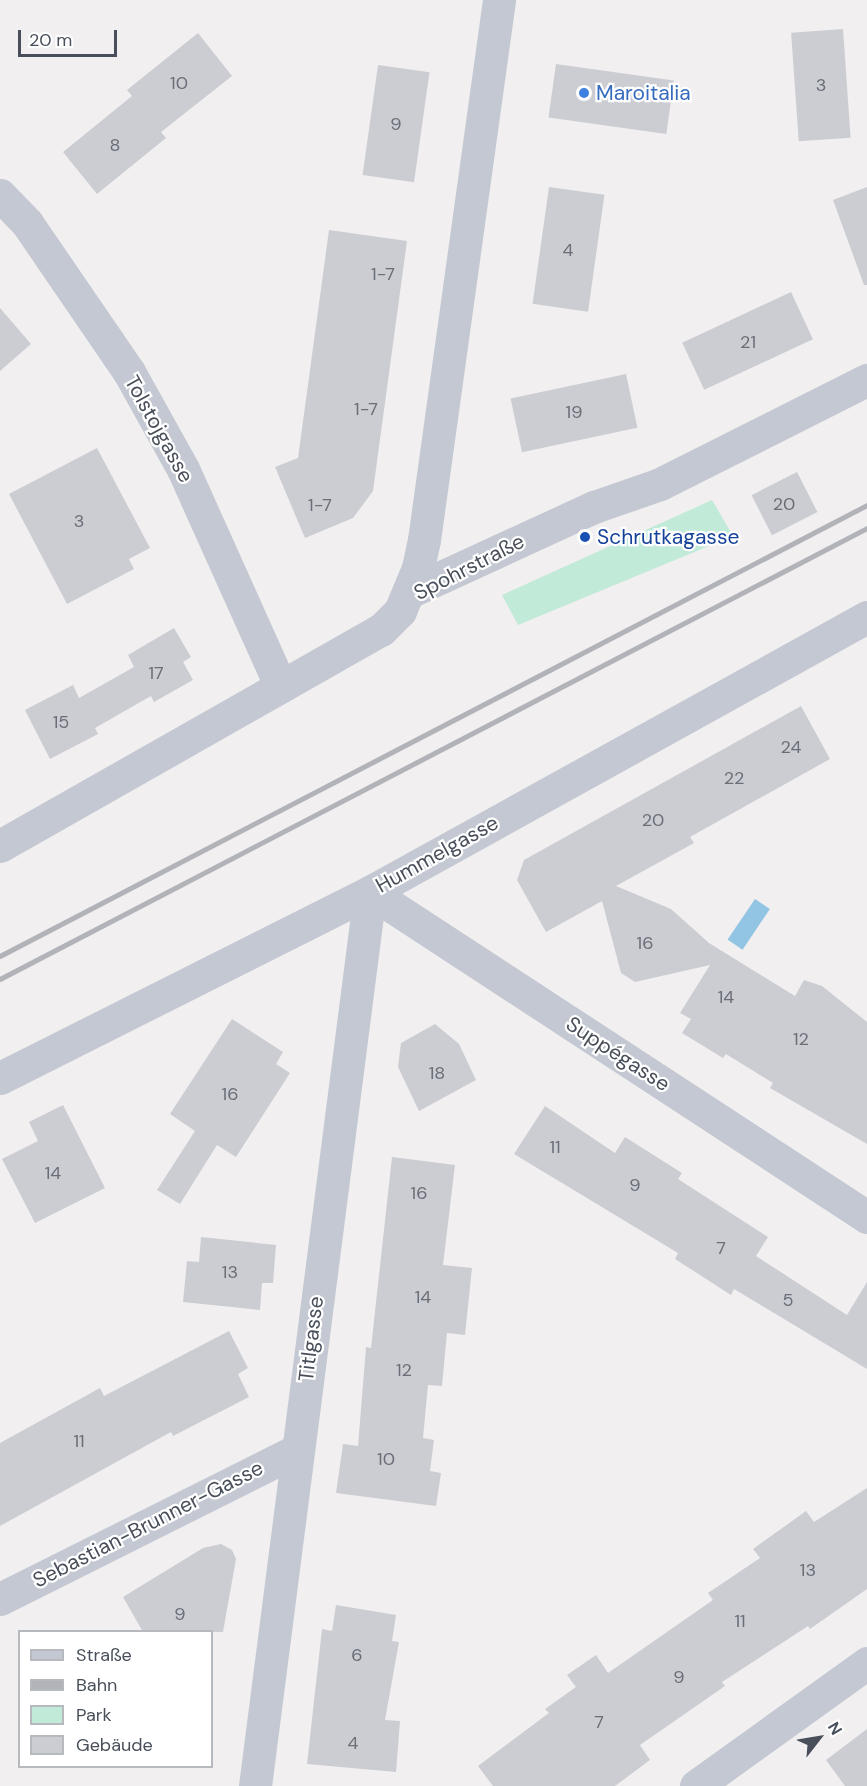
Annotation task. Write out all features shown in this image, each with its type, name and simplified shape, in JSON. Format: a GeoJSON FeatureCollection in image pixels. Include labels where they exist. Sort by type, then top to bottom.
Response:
{"type":"FeatureCollection","features":[{"type":"Feature","properties":{"kind":"street"},"geometry":{"type":"LineString","coordinates":[[409,592],[426,528],[499,0]]}},
{"type":"Feature","properties":{"kind":"street","name":"Tolstojgasse"},"geometry":{"type":"LineString","coordinates":[[0,195],[27,224],[129,372],[183,469],[280,685]]}},
{"type":"Feature","properties":{"kind":"street","name":"Spohrstraße"},"geometry":{"type":"LineString","coordinates":[[0,846],[280,685],[381,630],[400,611],[409,592],[594,507],[660,484],[867,380]]}},
{"type":"Feature","properties":{"kind":"street","name":"Hummelgasse"},"geometry":{"type":"LineString","coordinates":[[0,1078],[370,892],[867,617]]}},
{"type":"Feature","properties":{"kind":"street","name":"Suppégasse"},"geometry":{"type":"LineString","coordinates":[[370,892],[867,1217]]}},
{"type":"Feature","properties":{"kind":"street","name":"Titlgasse"},"geometry":{"type":"LineString","coordinates":[[255,1786],[370,892]]}},
{"type":"Feature","properties":{"kind":"street","name":"Sebastian-Brunner-Gasse"},"geometry":{"type":"LineString","coordinates":[[0,1599],[297,1450]]}},
{"type":"Feature","properties":{"kind":"street"},"geometry":{"type":"LineString","coordinates":[[696,1786],[867,1663]]}},
{"type":"Feature","properties":{"kind":"green space"},"geometry":{"type":"Polygon","coordinates":[[[712,500],[733,536],[518,625],[502,595],[712,500]]]}},
{"type":"Feature","properties":{"kind":"water"},"geometry":{"type":"Polygon","coordinates":[[[755,899],[770,909],[743,950],[728,940],[755,899]]]}},
{"type":"Feature","properties":{"kind":"building"},"geometry":{"type":"Polygon","coordinates":[[[843,29],[851,138],[799,141],[791,33],[843,29]]]}},
{"type":"Feature","properties":{"kind":"building"},"geometry":{"type":"Polygon","coordinates":[[[198,33],[232,76],[161,132],[166,138],[97,194],[63,152],[132,96],[127,90],[198,33]]]}},
{"type":"Feature","properties":{"kind":"building"},"geometry":{"type":"Polygon","coordinates":[[[556,64],[674,81],[666,134],[548,117],[556,64]]]}},
{"type":"Feature","properties":{"kind":"building"},"geometry":{"type":"Polygon","coordinates":[[[378,65],[429,72],[414,182],[363,175],[378,65]]]}},
{"type":"Feature","properties":{"kind":"building"},"geometry":{"type":"Polygon","coordinates":[[[549,187],[604,195],[588,312],[533,304],[549,187]]]}},
{"type":"Feature","properties":{"kind":"building"},"geometry":{"type":"Polygon","coordinates":[[[867,187],[867,285],[864,285],[833,200],[867,187]]]}},
{"type":"Feature","properties":{"kind":"building"},"geometry":{"type":"Polygon","coordinates":[[[329,230],[407,241],[373,491],[353,518],[305,538],[275,467],[298,458],[329,230]]]}},
{"type":"Feature","properties":{"kind":"building"},"geometry":{"type":"Polygon","coordinates":[[[791,292],[813,339],[704,390],[682,343],[791,292]]]}},
{"type":"Feature","properties":{"kind":"building"},"geometry":{"type":"Polygon","coordinates":[[[0,308],[31,344],[0,371],[0,308]]]}},
{"type":"Feature","properties":{"kind":"building"},"geometry":{"type":"Polygon","coordinates":[[[626,374],[637,428],[522,452],[511,399],[626,374]]]}},
{"type":"Feature","properties":{"kind":"building"},"geometry":{"type":"Polygon","coordinates":[[[97,448],[150,548],[129,559],[134,569],[67,604],[9,494],[97,448]]]}},
{"type":"Feature","properties":{"kind":"building"},"geometry":{"type":"Polygon","coordinates":[[[797,472],[817,512],[772,535],[752,495],[797,472]]]}},
{"type":"Feature","properties":{"kind":"building"},"geometry":{"type":"Polygon","coordinates":[[[174,628],[191,657],[183,662],[193,680],[154,702],[151,696],[95,728],[98,734],[50,759],[25,710],[73,685],[79,698],[134,667],[128,655],[174,628]]]}},
{"type":"Feature","properties":{"kind":"building"},"geometry":{"type":"Polygon","coordinates":[[[801,706],[830,759],[690,837],[694,843],[616,886],[671,909],[709,943],[795,996],[804,980],[822,986],[867,1022],[867,1144],[770,1088],[773,1083],[726,1054],[723,1058],[682,1033],[691,1019],[680,1013],[710,965],[635,982],[621,973],[602,901],[546,932],[517,880],[524,860],[801,706]]]}},
{"type":"Feature","properties":{"kind":"building"},"geometry":{"type":"Polygon","coordinates":[[[232,1019],[283,1052],[276,1064],[290,1073],[236,1157],[217,1145],[180,1204],[157,1190],[195,1131],[170,1114],[232,1019]]]}},
{"type":"Feature","properties":{"kind":"building"},"geometry":{"type":"Polygon","coordinates":[[[435,1024],[459,1044],[476,1080],[419,1111],[398,1067],[401,1043],[435,1024]]]}},
{"type":"Feature","properties":{"kind":"building"},"geometry":{"type":"Polygon","coordinates":[[[63,1105],[105,1188],[35,1223],[2,1159],[38,1141],[29,1122],[63,1105]]]}},
{"type":"Feature","properties":{"kind":"building"},"geometry":{"type":"Polygon","coordinates":[[[545,1106],[615,1153],[625,1137],[682,1173],[678,1179],[768,1237],[756,1256],[847,1315],[867,1282],[867,1369],[734,1289],[731,1295],[675,1259],[678,1253],[514,1154],[545,1106]]]}},
{"type":"Feature","properties":{"kind":"building"},"geometry":{"type":"Polygon","coordinates":[[[392,1157],[455,1165],[443,1265],[472,1268],[465,1335],[447,1333],[442,1386],[428,1385],[423,1438],[434,1440],[430,1471],[441,1473],[436,1506],[336,1493],[343,1444],[358,1446],[366,1347],[371,1348],[392,1157]]]}},
{"type":"Feature","properties":{"kind":"building"},"geometry":{"type":"Polygon","coordinates":[[[201,1237],[276,1245],[273,1283],[262,1283],[260,1310],[183,1302],[187,1261],[199,1262],[201,1237]]]}},
{"type":"Feature","properties":{"kind":"building"},"geometry":{"type":"Polygon","coordinates":[[[229,1331],[248,1368],[238,1374],[249,1397],[173,1436],[171,1432],[0,1526],[0,1443],[100,1388],[104,1396],[229,1331]]]}},
{"type":"Feature","properties":{"kind":"building"},"geometry":{"type":"Polygon","coordinates":[[[867,1488],[867,1589],[810,1629],[808,1626],[722,1682],[725,1686],[640,1745],[650,1760],[615,1786],[493,1786],[478,1766],[549,1713],[545,1709],[576,1687],[567,1675],[596,1655],[608,1673],[713,1600],[708,1593],[760,1558],[753,1549],[806,1511],[814,1522],[867,1488]]]}},
{"type":"Feature","properties":{"kind":"building"},"geometry":{"type":"Polygon","coordinates":[[[221,1544],[232,1550],[236,1559],[223,1632],[142,1630],[123,1597],[203,1548],[221,1544]]]}},
{"type":"Feature","properties":{"kind":"building"},"geometry":{"type":"Polygon","coordinates":[[[336,1605],[396,1615],[392,1641],[399,1642],[385,1720],[400,1721],[396,1772],[307,1764],[322,1629],[332,1631],[336,1605]]]}},
{"type":"Feature","properties":{"kind":"building"},"geometry":{"type":"Polygon","coordinates":[[[867,1729],[867,1786],[845,1786],[826,1760],[867,1729]]]}},
{"type":"Feature","properties":{"kind":"railway"},"geometry":{"type":"LineString","coordinates":[[0,956],[867,505]]}},
{"type":"Feature","properties":{"kind":"railway"},"geometry":{"type":"LineString","coordinates":[[0,979],[867,528]]}},
{"type":"Feature","properties":{"kind":"place","name":"Maroitalia"},"geometry":{"type":"Point","coordinates":[584,93]}},
{"type":"Feature","properties":{"kind":"place","name":"Schrutkagasse"},"geometry":{"type":"Point","coordinates":[585,537]}}]}
